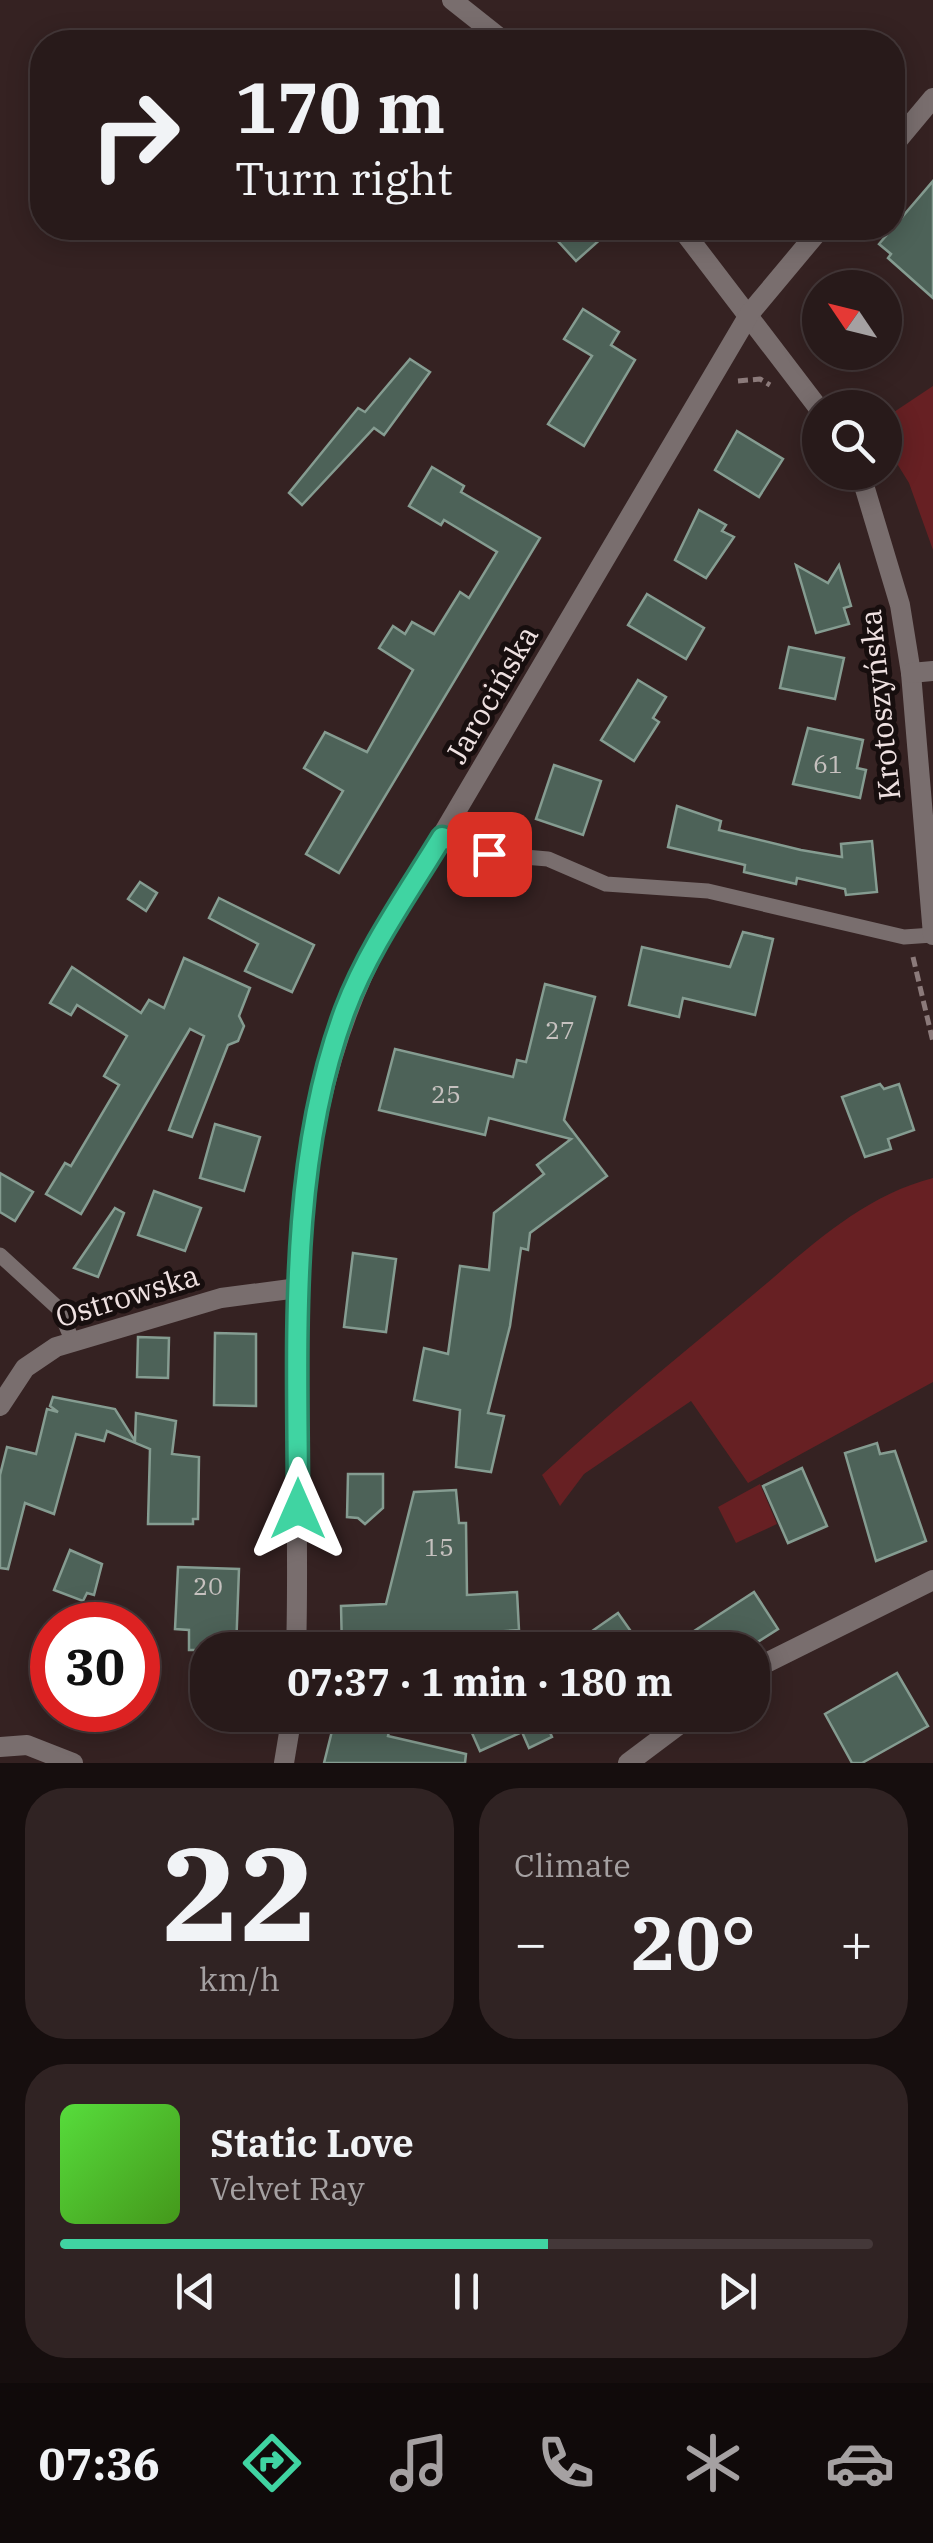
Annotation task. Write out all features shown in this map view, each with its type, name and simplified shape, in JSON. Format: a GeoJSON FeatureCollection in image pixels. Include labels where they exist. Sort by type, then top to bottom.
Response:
{"type":"FeatureCollection","features":[{"type":"Feature","properties":{"kind":"street"},"geometry":{"type":"LineString","coordinates":[[452,0],[490,30]]}},
{"type":"Feature","properties":{"kind":"street"},"geometry":{"type":"LineString","coordinates":[[905,134],[930,109]]}},
{"type":"Feature","properties":{"kind":"street"},"geometry":{"type":"LineString","coordinates":[[691,240],[806,390]]}},
{"type":"Feature","properties":{"kind":"street","name":"Jarocińska"},"geometry":{"type":"LineString","coordinates":[[296,1632],[298,1288],[319,1115],[346,1009],[382,937],[750,313],[811,240]]}},
{"type":"Feature","properties":{"kind":"street","name":"Krotoszyńska"},"geometry":{"type":"LineString","coordinates":[[865,490],[900,605],[911,673],[933,935]]}},
{"type":"Feature","properties":{"kind":"street"},"geometry":{"type":"LineString","coordinates":[[911,673],[933,671]]}},
{"type":"Feature","properties":{"kind":"street","name":"Ostrowska"},"geometry":{"type":"LineString","coordinates":[[0,1406],[25,1368],[56,1347],[221,1298],[298,1288]]}},
{"type":"Feature","properties":{"kind":"street"},"geometry":{"type":"LineString","coordinates":[[770,1661],[933,1580]]}},
{"type":"Feature","properties":{"kind":"street"},"geometry":{"type":"LineString","coordinates":[[284,1763],[289,1732]]}},
{"type":"Feature","properties":{"kind":"street"},"geometry":{"type":"LineString","coordinates":[[628,1763],[669,1732]]}},
{"type":"Feature","properties":{"kind":"street"},"geometry":{"type":"LineString","coordinates":[[0,1747],[26,1746],[73,1763]]}},
{"type":"Feature","properties":{"kind":"lane"},"geometry":{"type":"LineString","coordinates":[[442,837],[489,854],[548,860],[606,884],[708,891],[904,937],[933,935]]}},
{"type":"Feature","properties":{"kind":"lane"},"geometry":{"type":"LineString","coordinates":[[0,1254],[59,1309],[73,1342]]}},
{"type":"Feature","properties":{"kind":"path"},"geometry":{"type":"LineString","coordinates":[[732,382],[760,379],[772,386]]}},
{"type":"Feature","properties":{"kind":"shaded area"},"geometry":{"type":"Polygon","coordinates":[[[933,386],[933,550],[902,472],[902,407],[933,386]]]}},
{"type":"Feature","properties":{"kind":"shaded area"},"geometry":{"type":"Polygon","coordinates":[[[933,1178],[933,1382],[748,1483],[691,1401],[584,1474],[560,1506],[542,1475],[591,1431],[831,1230],[879,1199],[933,1178]]]}},
{"type":"Feature","properties":{"kind":"shaded area"},"geometry":{"type":"Polygon","coordinates":[[[760,1484],[777,1524],[736,1543],[718,1507],[760,1484]]]}},
{"type":"Feature","properties":{"kind":"building"},"geometry":{"type":"Polygon","coordinates":[[[933,181],[933,298],[888,258],[891,254],[879,244],[882,240],[905,240],[905,214],[933,181]]]}},
{"type":"Feature","properties":{"kind":"building"},"geometry":{"type":"Polygon","coordinates":[[[557,240],[600,240],[576,261],[557,240]]]}},
{"type":"Feature","properties":{"kind":"building"},"geometry":{"type":"Polygon","coordinates":[[[583,309],[619,332],[611,345],[635,360],[584,446],[548,424],[592,356],[564,339],[583,309]]]}},
{"type":"Feature","properties":{"kind":"building"},"geometry":{"type":"Polygon","coordinates":[[[410,359],[430,372],[384,435],[374,428],[302,505],[289,493],[358,408],[365,412],[410,359]]]}},
{"type":"Feature","properties":{"kind":"building"},"geometry":{"type":"Polygon","coordinates":[[[737,431],[783,459],[759,497],[715,470],[737,431]]]}},
{"type":"Feature","properties":{"kind":"building"},"geometry":{"type":"Polygon","coordinates":[[[432,467],[464,486],[461,492],[540,538],[339,873],[306,854],[343,791],[304,768],[325,732],[367,752],[413,670],[379,648],[393,626],[405,634],[412,622],[434,634],[460,592],[469,598],[497,552],[444,520],[441,525],[409,506],[432,467]]]}},
{"type":"Feature","properties":{"kind":"building"},"geometry":{"type":"Polygon","coordinates":[[[699,510],[726,525],[722,531],[734,537],[706,578],[675,560],[699,510]]]}},
{"type":"Feature","properties":{"kind":"building"},"geometry":{"type":"Polygon","coordinates":[[[796,565],[828,583],[839,565],[851,606],[844,608],[849,624],[816,633],[796,565]]]}},
{"type":"Feature","properties":{"kind":"building"},"geometry":{"type":"Polygon","coordinates":[[[647,594],[704,628],[686,659],[628,625],[647,594]]]}},
{"type":"Feature","properties":{"kind":"building"},"geometry":{"type":"Polygon","coordinates":[[[789,647],[844,658],[835,699],[780,688],[789,647]]]}},
{"type":"Feature","properties":{"kind":"building"},"geometry":{"type":"Polygon","coordinates":[[[638,680],[666,697],[653,718],[659,722],[634,761],[601,740],[638,680]]]}},
{"type":"Feature","properties":{"kind":"building"},"geometry":{"type":"Polygon","coordinates":[[[808,728],[863,740],[857,768],[866,770],[860,798],[793,784],[808,728]]]}},
{"type":"Feature","properties":{"kind":"building"},"geometry":{"type":"Polygon","coordinates":[[[554,765],[601,781],[583,835],[536,819],[554,765]]]}},
{"type":"Feature","properties":{"kind":"building"},"geometry":{"type":"Polygon","coordinates":[[[677,806],[721,821],[719,830],[801,850],[842,857],[841,844],[872,841],[877,892],[846,895],[845,889],[797,878],[796,884],[744,872],[745,865],[668,847],[677,806]]]}},
{"type":"Feature","properties":{"kind":"building"},"geometry":{"type":"Polygon","coordinates":[[[140,882],[157,893],[146,911],[128,899],[140,882]]]}},
{"type":"Feature","properties":{"kind":"building"},"geometry":{"type":"Polygon","coordinates":[[[219,898],[314,945],[292,992],[245,971],[258,944],[209,918],[219,898]]]}},
{"type":"Feature","properties":{"kind":"building"},"geometry":{"type":"Polygon","coordinates":[[[743,932],[773,939],[755,1015],[683,998],[679,1017],[629,1005],[642,947],[730,967],[743,932]]]}},
{"type":"Feature","properties":{"kind":"building"},"geometry":{"type":"Polygon","coordinates":[[[184,958],[250,988],[239,1016],[244,1026],[238,1041],[228,1045],[192,1137],[169,1130],[204,1036],[190,1029],[81,1214],[46,1194],[65,1163],[71,1166],[119,1085],[104,1076],[127,1036],[77,1005],[71,1015],[50,1003],[72,967],[141,1013],[149,1000],[164,1008],[184,958]]]}},
{"type":"Feature","properties":{"kind":"building"},"geometry":{"type":"Polygon","coordinates":[[[545,984],[595,997],[564,1120],[607,1176],[530,1233],[528,1250],[521,1248],[510,1326],[488,1413],[504,1416],[491,1472],[456,1467],[460,1410],[414,1400],[424,1348],[448,1354],[460,1266],[489,1270],[494,1213],[544,1174],[537,1165],[571,1139],[489,1118],[485,1135],[379,1110],[395,1049],[513,1077],[517,1060],[526,1062],[545,984]]]}},
{"type":"Feature","properties":{"kind":"building"},"geometry":{"type":"Polygon","coordinates":[[[880,1084],[884,1089],[899,1084],[914,1130],[888,1139],[891,1149],[865,1157],[842,1097],[880,1084]]]}},
{"type":"Feature","properties":{"kind":"building"},"geometry":{"type":"Polygon","coordinates":[[[215,1124],[260,1137],[244,1191],[200,1178],[215,1124]]]}},
{"type":"Feature","properties":{"kind":"building"},"geometry":{"type":"Polygon","coordinates":[[[0,1173],[33,1192],[15,1221],[0,1212],[0,1173]]]}},
{"type":"Feature","properties":{"kind":"building"},"geometry":{"type":"Polygon","coordinates":[[[154,1191],[201,1208],[185,1251],[138,1235],[154,1191]]]}},
{"type":"Feature","properties":{"kind":"building"},"geometry":{"type":"Polygon","coordinates":[[[115,1208],[124,1213],[98,1277],[74,1268],[115,1208]]]}},
{"type":"Feature","properties":{"kind":"building"},"geometry":{"type":"Polygon","coordinates":[[[353,1253],[396,1259],[386,1332],[344,1327],[353,1253]]]}},
{"type":"Feature","properties":{"kind":"building"},"geometry":{"type":"Polygon","coordinates":[[[215,1333],[256,1334],[256,1406],[214,1405],[215,1333]]]}},
{"type":"Feature","properties":{"kind":"building"},"geometry":{"type":"Polygon","coordinates":[[[138,1337],[169,1338],[168,1378],[137,1377],[138,1337]]]}},
{"type":"Feature","properties":{"kind":"building"},"geometry":{"type":"Polygon","coordinates":[[[53,1397],[115,1409],[135,1441],[136,1413],[176,1421],[172,1454],[199,1457],[198,1519],[193,1519],[193,1524],[148,1524],[150,1449],[107,1431],[104,1441],[76,1434],[54,1514],[25,1503],[8,1569],[0,1568],[0,1475],[7,1447],[36,1454],[47,1409],[58,1412],[50,1406],[53,1397]]]}},
{"type":"Feature","properties":{"kind":"building"},"geometry":{"type":"Polygon","coordinates":[[[877,1443],[880,1454],[895,1451],[926,1541],[876,1561],[845,1453],[877,1443]]]}},
{"type":"Feature","properties":{"kind":"building"},"geometry":{"type":"Polygon","coordinates":[[[802,1468],[827,1526],[788,1543],[763,1486],[802,1468]]]}},
{"type":"Feature","properties":{"kind":"building"},"geometry":{"type":"Polygon","coordinates":[[[348,1474],[383,1474],[383,1508],[365,1524],[358,1518],[347,1517],[348,1474]]]}},
{"type":"Feature","properties":{"kind":"building"},"geometry":{"type":"Polygon","coordinates":[[[456,1490],[459,1523],[466,1523],[467,1595],[517,1592],[519,1630],[342,1632],[341,1606],[386,1604],[414,1492],[456,1490]]]}},
{"type":"Feature","properties":{"kind":"building"},"geometry":{"type":"Polygon","coordinates":[[[70,1550],[102,1564],[94,1595],[87,1593],[83,1601],[54,1590],[70,1550]]]}},
{"type":"Feature","properties":{"kind":"building"},"geometry":{"type":"Polygon","coordinates":[[[178,1567],[239,1569],[237,1632],[190,1632],[189,1650],[189,1630],[175,1629],[178,1567]]]}},
{"type":"Feature","properties":{"kind":"building"},"geometry":{"type":"Polygon","coordinates":[[[754,1592],[778,1629],[770,1634],[693,1632],[754,1592]]]}},
{"type":"Feature","properties":{"kind":"building"},"geometry":{"type":"Polygon","coordinates":[[[618,1613],[631,1632],[591,1632],[618,1613]]]}},
{"type":"Feature","properties":{"kind":"building"},"geometry":{"type":"Polygon","coordinates":[[[897,1673],[928,1726],[862,1763],[852,1763],[825,1714],[897,1673]]]}},
{"type":"Feature","properties":{"kind":"building"},"geometry":{"type":"Polygon","coordinates":[[[332,1732],[389,1732],[388,1736],[466,1754],[465,1763],[324,1763],[332,1732]]]}},
{"type":"Feature","properties":{"kind":"building"},"geometry":{"type":"Polygon","coordinates":[[[472,1732],[522,1732],[480,1751],[472,1732]]]}},
{"type":"Feature","properties":{"kind":"building"},"geometry":{"type":"Polygon","coordinates":[[[522,1732],[550,1732],[552,1737],[529,1748],[522,1732]]]}},
{"type":"Feature","properties":{"kind":"route"},"geometry":{"type":"LineString","coordinates":[[298,1509],[298,1288],[311,1166],[334,1048],[363,971],[442,837],[489,854]]}}]}
